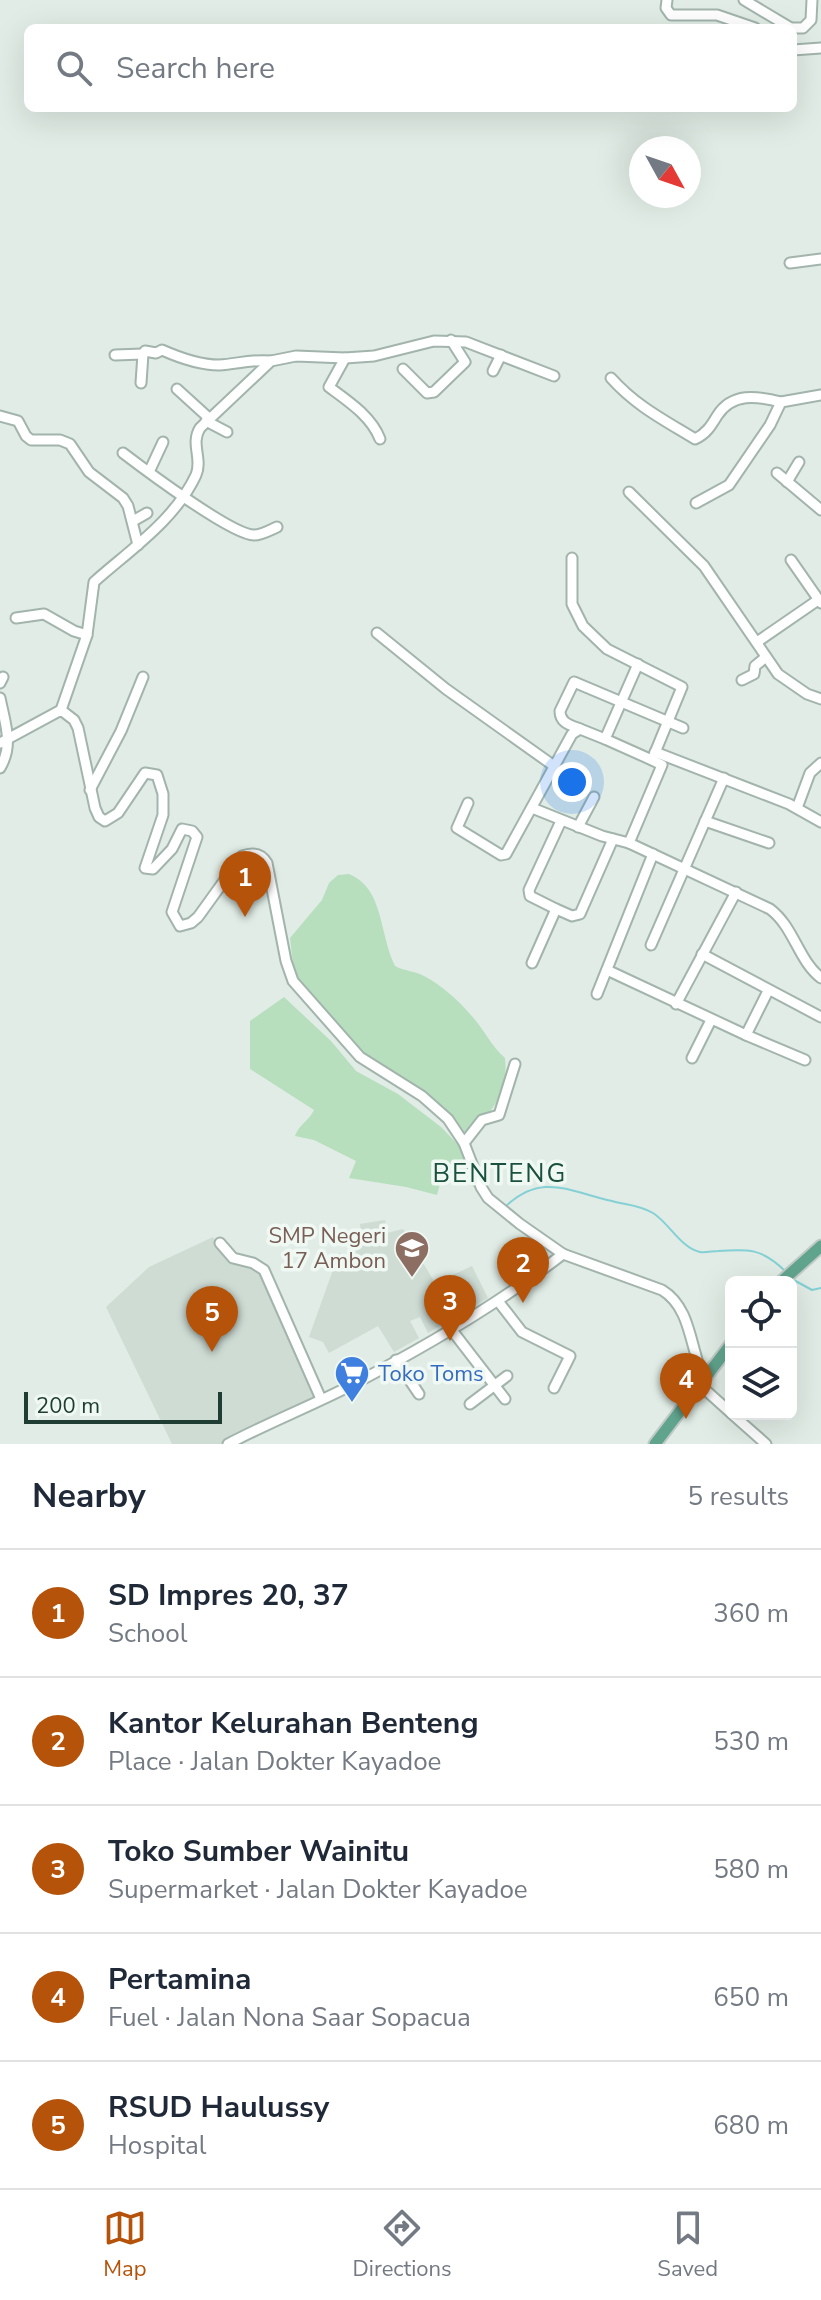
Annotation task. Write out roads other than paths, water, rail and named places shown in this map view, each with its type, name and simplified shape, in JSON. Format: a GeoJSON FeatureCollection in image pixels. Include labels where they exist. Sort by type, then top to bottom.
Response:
{"type":"FeatureCollection","features":[{"type":"Feature","properties":{"kind":"main road"},"geometry":{"type":"LineString","coordinates":[[787,1276],[821,1246]]}},
{"type":"Feature","properties":{"kind":"main road"},"geometry":{"type":"LineString","coordinates":[[655,1444],[728,1348]]}},
{"type":"Feature","properties":{"kind":"street"},"geometry":{"type":"LineString","coordinates":[[667,0],[666,8],[671,15],[717,15],[743,24]]}},
{"type":"Feature","properties":{"kind":"street"},"geometry":{"type":"LineString","coordinates":[[744,0],[785,24]]}},
{"type":"Feature","properties":{"kind":"street"},"geometry":{"type":"LineString","coordinates":[[797,28],[803,28],[811,20],[812,0]]}},
{"type":"Feature","properties":{"kind":"street"},"geometry":{"type":"LineString","coordinates":[[797,50],[821,48]]}},
{"type":"Feature","properties":{"kind":"street"},"geometry":{"type":"LineString","coordinates":[[790,263],[821,259]]}},
{"type":"Feature","properties":{"kind":"street"},"geometry":{"type":"LineString","coordinates":[[403,369],[425,391],[434,392],[465,362],[451,340]]}},
{"type":"Feature","properties":{"kind":"street"},"geometry":{"type":"LineString","coordinates":[[115,355],[162,350],[194,362],[215,365],[296,356],[374,356],[434,341],[451,340],[466,342],[554,376]]}},
{"type":"Feature","properties":{"kind":"street"},"geometry":{"type":"LineString","coordinates":[[141,383],[143,354]]}},
{"type":"Feature","properties":{"kind":"street"},"geometry":{"type":"LineString","coordinates":[[493,371],[501,355]]}},
{"type":"Feature","properties":{"kind":"street"},"geometry":{"type":"LineString","coordinates":[[345,358],[329,387],[365,417],[380,439]]}},
{"type":"Feature","properties":{"kind":"street"},"geometry":{"type":"LineString","coordinates":[[5,741],[61,710],[87,635],[94,582],[138,545],[183,497],[198,469],[195,437],[208,420],[271,361]]}},
{"type":"Feature","properties":{"kind":"street"},"geometry":{"type":"LineString","coordinates":[[611,378],[646,411],[695,439],[706,432],[726,403],[736,399],[753,397],[781,402],[821,395]]}},
{"type":"Feature","properties":{"kind":"street"},"geometry":{"type":"LineString","coordinates":[[177,389],[208,420],[227,432]]}},
{"type":"Feature","properties":{"kind":"street"},"geometry":{"type":"LineString","coordinates":[[696,503],[729,485],[770,425],[781,402]]}},
{"type":"Feature","properties":{"kind":"street"},"geometry":{"type":"LineString","coordinates":[[0,416],[18,421],[31,440],[60,440],[70,444],[89,472],[123,498],[133,521],[138,545]]}},
{"type":"Feature","properties":{"kind":"street"},"geometry":{"type":"LineString","coordinates":[[149,472],[163,442]]}},
{"type":"Feature","properties":{"kind":"street"},"geometry":{"type":"LineString","coordinates":[[123,453],[183,497],[249,535],[277,527]]}},
{"type":"Feature","properties":{"kind":"street"},"geometry":{"type":"LineString","coordinates":[[787,482],[799,462]]}},
{"type":"Feature","properties":{"kind":"street"},"geometry":{"type":"LineString","coordinates":[[777,473],[821,510]]}},
{"type":"Feature","properties":{"kind":"street"},"geometry":{"type":"LineString","coordinates":[[629,492],[704,566],[783,678],[821,699]]}},
{"type":"Feature","properties":{"kind":"street"},"geometry":{"type":"LineString","coordinates":[[133,521],[147,513]]}},
{"type":"Feature","properties":{"kind":"street"},"geometry":{"type":"LineString","coordinates":[[572,558],[571,594],[577,617],[600,645],[682,687],[629,843]]}},
{"type":"Feature","properties":{"kind":"street"},"geometry":{"type":"LineString","coordinates":[[757,642],[820,601],[791,560]]}},
{"type":"Feature","properties":{"kind":"street"},"geometry":{"type":"LineString","coordinates":[[16,618],[44,614],[87,635]]}},
{"type":"Feature","properties":{"kind":"street"},"geometry":{"type":"LineString","coordinates":[[377,633],[446,689],[554,766]]}},
{"type":"Feature","properties":{"kind":"street"},"geometry":{"type":"LineString","coordinates":[[742,680],[754,674],[755,666],[766,657]]}},
{"type":"Feature","properties":{"kind":"street"},"geometry":{"type":"LineString","coordinates":[[605,739],[638,664]]}},
{"type":"Feature","properties":{"kind":"street"},"geometry":{"type":"LineString","coordinates":[[90,790],[121,731],[143,677]]}},
{"type":"Feature","properties":{"kind":"street"},"geometry":{"type":"LineString","coordinates":[[683,728],[574,682],[560,711],[562,721],[580,729],[724,778],[797,808],[821,822]]}},
{"type":"Feature","properties":{"kind":"street"},"geometry":{"type":"LineString","coordinates":[[0,698],[6,756],[0,768]]}},
{"type":"Feature","properties":{"kind":"street"},"geometry":{"type":"LineString","coordinates":[[61,710],[76,724],[99,817],[105,821],[118,813],[145,773],[157,775],[163,794],[163,815],[145,868],[153,869],[168,855],[182,829],[192,831],[197,837],[172,912],[180,926],[198,917],[242,856],[252,853],[263,857],[267,863],[286,961],[293,981],[360,1057],[436,1107],[454,1126],[488,1198],[563,1254],[662,1290],[675,1300],[686,1320],[702,1382],[725,1407]]}},
{"type":"Feature","properties":{"kind":"street"},"geometry":{"type":"LineString","coordinates":[[0,725],[5,741]]}},
{"type":"Feature","properties":{"kind":"street"},"geometry":{"type":"LineString","coordinates":[[468,803],[457,828],[501,855],[509,851],[572,734],[580,729]]}},
{"type":"Feature","properties":{"kind":"street"},"geometry":{"type":"LineString","coordinates":[[797,808],[810,773],[821,763]]}},
{"type":"Feature","properties":{"kind":"street"},"geometry":{"type":"LineString","coordinates":[[651,945],[724,778]]}},
{"type":"Feature","properties":{"kind":"street"},"geometry":{"type":"LineString","coordinates":[[578,827],[594,797]]}},
{"type":"Feature","properties":{"kind":"street"},"geometry":{"type":"LineString","coordinates":[[532,808],[629,843],[736,892],[780,917],[805,960],[821,978]]}},
{"type":"Feature","properties":{"kind":"street"},"geometry":{"type":"LineString","coordinates":[[561,821],[528,892],[531,897],[572,916],[580,914],[613,839]]}},
{"type":"Feature","properties":{"kind":"street"},"geometry":{"type":"LineString","coordinates":[[705,821],[769,843]]}},
{"type":"Feature","properties":{"kind":"street"},"geometry":{"type":"LineString","coordinates":[[597,994],[653,854]]}},
{"type":"Feature","properties":{"kind":"street"},"geometry":{"type":"LineString","coordinates":[[676,1004],[736,892]]}},
{"type":"Feature","properties":{"kind":"street"},"geometry":{"type":"LineString","coordinates":[[532,963],[556,909]]}},
{"type":"Feature","properties":{"kind":"street"},"geometry":{"type":"LineString","coordinates":[[702,954],[821,1017]]}},
{"type":"Feature","properties":{"kind":"street"},"geometry":{"type":"LineString","coordinates":[[607,970],[711,1020],[805,1060]]}},
{"type":"Feature","properties":{"kind":"street"},"geometry":{"type":"LineString","coordinates":[[746,1035],[768,991]]}},
{"type":"Feature","properties":{"kind":"street"},"geometry":{"type":"LineString","coordinates":[[692,1058],[711,1020]]}},
{"type":"Feature","properties":{"kind":"street"},"geometry":{"type":"LineString","coordinates":[[464,1143],[482,1120],[499,1115],[515,1064]]}},
{"type":"Feature","properties":{"kind":"street"},"geometry":{"type":"LineString","coordinates":[[220,1243],[233,1258],[253,1263],[264,1270],[321,1399]]}},
{"type":"Feature","properties":{"kind":"street"},"geometry":{"type":"LineString","coordinates":[[228,1444],[321,1399],[451,1329],[498,1301],[563,1254]]}},
{"type":"Feature","properties":{"kind":"street"},"geometry":{"type":"LineString","coordinates":[[498,1301],[522,1332],[570,1356],[554,1388]]}},
{"type":"Feature","properties":{"kind":"street"},"geometry":{"type":"LineString","coordinates":[[451,1329],[505,1399]]}},
{"type":"Feature","properties":{"kind":"street"},"geometry":{"type":"LineString","coordinates":[[396,1360],[419,1394]]}},
{"type":"Feature","properties":{"kind":"street"},"geometry":{"type":"LineString","coordinates":[[470,1404],[507,1376]]}},
{"type":"Feature","properties":{"kind":"street"},"geometry":{"type":"LineString","coordinates":[[738,1420],[766,1444]]}},
{"type":"Feature","properties":{"kind":"waterway"},"geometry":{"type":"LineString","coordinates":[[504,1208],[531,1190],[556,1187],[648,1210],[693,1250],[754,1252],[769,1258],[785,1271]]}},
{"type":"Feature","properties":{"kind":"waterway"},"geometry":{"type":"LineString","coordinates":[[797,1282],[812,1290],[821,1288]]}},
{"type":"Feature","properties":{"kind":"place","name":"SD Impres 20, 37"},"geometry":{"type":"Point","coordinates":[245,917]}},
{"type":"Feature","properties":{"kind":"place","name":"SMP Negeri 17 Ambon"},"geometry":{"type":"Point","coordinates":[412,1279]}},
{"type":"Feature","properties":{"kind":"place","name":"Kantor Kelurahan Benteng"},"geometry":{"type":"Point","coordinates":[523,1303]}},
{"type":"Feature","properties":{"kind":"place","name":"Toko Sumber Wainitu"},"geometry":{"type":"Point","coordinates":[450,1341]}},
{"type":"Feature","properties":{"kind":"place","name":"RSUD Haulussy"},"geometry":{"type":"Point","coordinates":[212,1352]}},
{"type":"Feature","properties":{"kind":"place","name":"Toko Toms"},"geometry":{"type":"Point","coordinates":[352,1404]}},
{"type":"Feature","properties":{"kind":"place","name":"Pertamina"},"geometry":{"type":"Point","coordinates":[686,1419]}},
{"type":"Feature","properties":{"kind":"district","name":"BENTENG"},"geometry":{"type":"Point","coordinates":[500,1173]}}]}
